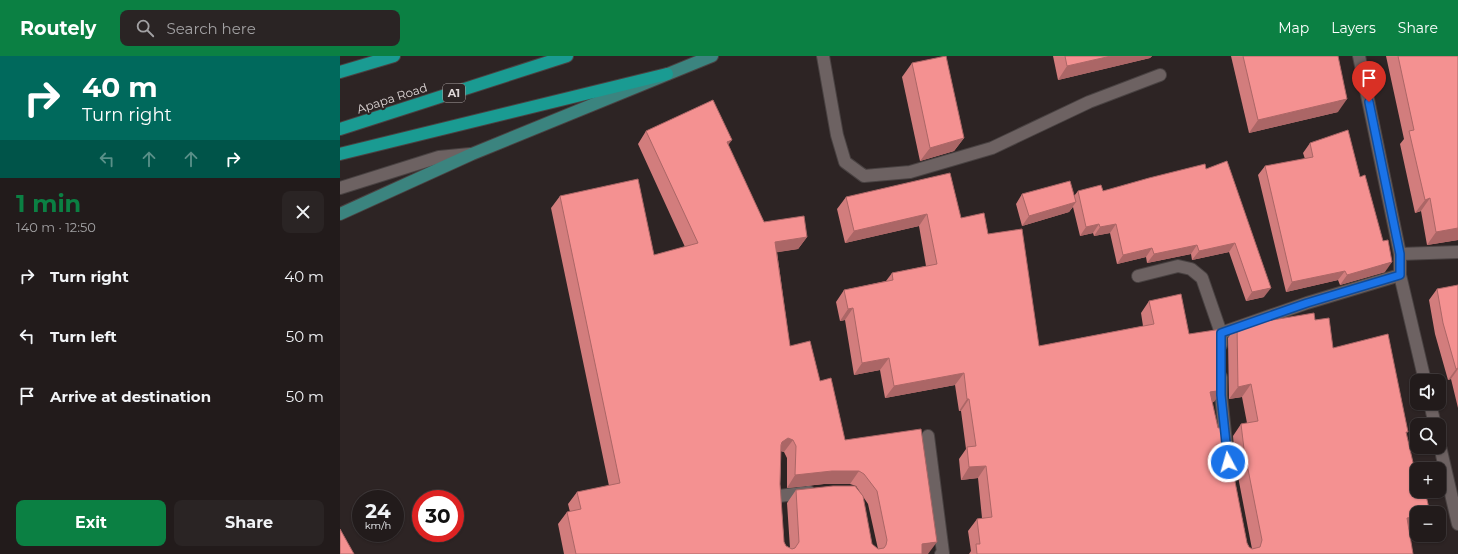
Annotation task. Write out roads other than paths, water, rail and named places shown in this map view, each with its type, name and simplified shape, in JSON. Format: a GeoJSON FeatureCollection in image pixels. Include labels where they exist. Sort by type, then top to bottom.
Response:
{"type":"FeatureCollection","features":[{"type":"Feature","properties":{"kind":"highway"},"geometry":{"type":"LineString","coordinates":[[340,72],[394,56]]}},
{"type":"Feature","properties":{"kind":"highway","name":"Apapa Road"},"geometry":{"type":"LineString","coordinates":[[340,129],[567,56]]}},
{"type":"Feature","properties":{"kind":"highway"},"geometry":{"type":"LineString","coordinates":[[340,154],[667,74]]}},
{"type":"Feature","properties":{"kind":"main road"},"geometry":{"type":"LineString","coordinates":[[340,214],[472,154],[712,56]]}},
{"type":"Feature","properties":{"kind":"street"},"geometry":{"type":"LineString","coordinates":[[823,56],[837,135],[845,162],[864,176],[910,172],[992,148],[1089,102],[1160,75]]}},
{"type":"Feature","properties":{"kind":"street"},"geometry":{"type":"LineString","coordinates":[[1359,56],[1400,254],[1400,275],[1423,374]]}},
{"type":"Feature","properties":{"kind":"street"},"geometry":{"type":"LineString","coordinates":[[340,188],[439,157],[472,154]]}},
{"type":"Feature","properties":{"kind":"street"},"geometry":{"type":"LineString","coordinates":[[1400,254],[1458,252]]}},
{"type":"Feature","properties":{"kind":"street"},"geometry":{"type":"LineString","coordinates":[[1138,276],[1178,266],[1191,269],[1202,278],[1221,333],[1221,395],[1227,455]]}},
{"type":"Feature","properties":{"kind":"street"},"geometry":{"type":"LineString","coordinates":[[1221,333],[1307,303],[1400,275]]}},
{"type":"Feature","properties":{"kind":"street"},"geometry":{"type":"LineString","coordinates":[[928,436],[941,554]]}},
{"type":"Feature","properties":{"kind":"street"},"geometry":{"type":"LineString","coordinates":[[1442,454],[1458,522]]}},
{"type":"Feature","properties":{"kind":"street"},"geometry":{"type":"LineString","coordinates":[[779,480],[780,510]]}},
{"type":"Feature","properties":{"kind":"street"},"geometry":{"type":"LineString","coordinates":[[779,496],[824,491]]}}]}
